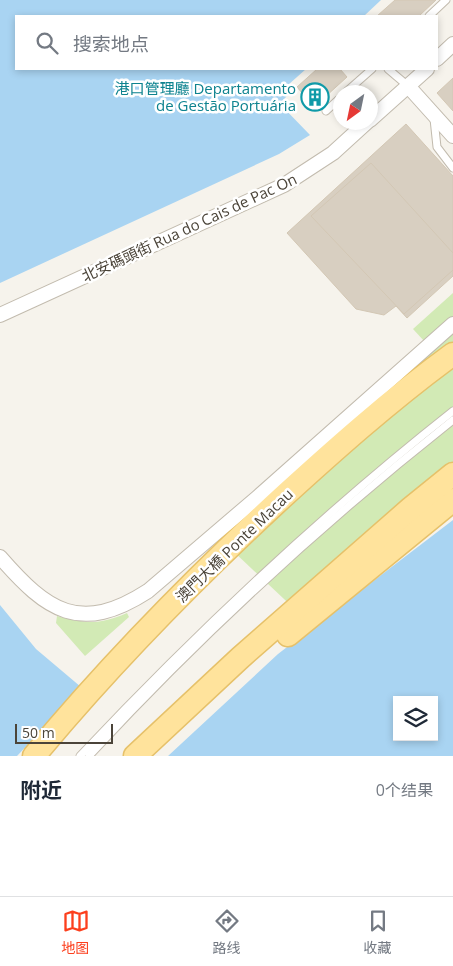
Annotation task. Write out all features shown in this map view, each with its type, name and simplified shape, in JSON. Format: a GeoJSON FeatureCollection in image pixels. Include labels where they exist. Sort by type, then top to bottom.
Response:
{"type":"FeatureCollection","features":[{"type":"Feature","properties":{"kind":"main road","name":"澳門大橋 Ponte Macau"},"geometry":{"type":"LineString","coordinates":[[34,756],[77,704],[189,586],[340,444],[453,354]]}},
{"type":"Feature","properties":{"kind":"main road"},"geometry":{"type":"LineString","coordinates":[[135,756],[174,722],[255,645],[411,508],[453,474]]}},
{"type":"Feature","properties":{"kind":"main road"},"geometry":{"type":"LineString","coordinates":[[174,722],[280,641],[453,500]]}},
{"type":"Feature","properties":{"kind":"street"},"geometry":{"type":"LineString","coordinates":[[438,58],[453,44]]}},
{"type":"Feature","properties":{"kind":"street"},"geometry":{"type":"LineString","coordinates":[[378,113],[426,70]]}},
{"type":"Feature","properties":{"kind":"street"},"geometry":{"type":"LineString","coordinates":[[408,86],[453,136]]}},
{"type":"Feature","properties":{"kind":"street","name":"北安碼頭街 Rua do Cais de Pac On"},"geometry":{"type":"LineString","coordinates":[[0,314],[284,185],[333,153],[358,130]]}},
{"type":"Feature","properties":{"kind":"street"},"geometry":{"type":"LineString","coordinates":[[0,558],[27,588],[44,601],[64,610],[101,613],[133,600],[148,591],[258,497],[453,324]]}},
{"type":"Feature","properties":{"kind":"lane"},"geometry":{"type":"LineString","coordinates":[[430,15],[446,0]]}},
{"type":"Feature","properties":{"kind":"lane"},"geometry":{"type":"LineString","coordinates":[[354,85],[371,70]]}},
{"type":"Feature","properties":{"kind":"lane"},"geometry":{"type":"LineString","coordinates":[[389,70],[408,86]]}},
{"type":"Feature","properties":{"kind":"lane"},"geometry":{"type":"LineString","coordinates":[[326,111],[333,104]]}},
{"type":"Feature","properties":{"kind":"lane"},"geometry":{"type":"LineString","coordinates":[[430,110],[434,119],[437,148],[453,168]]}},
{"type":"Feature","properties":{"kind":"lane"},"geometry":{"type":"LineString","coordinates":[[80,756],[168,664],[265,572],[328,516],[453,411]]}},
{"type":"Feature","properties":{"kind":"lane"},"geometry":{"type":"LineString","coordinates":[[89,756],[157,685],[256,589],[453,420]]}},
{"type":"Feature","properties":{"kind":"green space"},"geometry":{"type":"Polygon","coordinates":[[[453,293],[453,318],[425,342],[413,329],[453,293]]]}},
{"type":"Feature","properties":{"kind":"green space"},"geometry":{"type":"Polygon","coordinates":[[[453,333],[453,345],[344,432],[413,366],[453,333]]]}},
{"type":"Feature","properties":{"kind":"green space"},"geometry":{"type":"Polygon","coordinates":[[[453,364],[453,468],[301,615],[234,552],[346,452],[453,364]]]}},
{"type":"Feature","properties":{"kind":"green space"},"geometry":{"type":"Polygon","coordinates":[[[127,613],[129,617],[85,656],[56,623],[57,616],[76,621],[92,622],[109,620],[127,613]]]}},
{"type":"Feature","properties":{"kind":"water"},"geometry":{"type":"Polygon","coordinates":[[[0,0],[381,0],[365,15],[15,15],[15,70],[305,70],[288,85],[292,90],[280,104],[310,135],[279,154],[0,283],[0,0]]]}},
{"type":"Feature","properties":{"kind":"water"},"geometry":{"type":"Polygon","coordinates":[[[453,468],[453,756],[0,756],[0,605],[36,649],[81,687],[122,734],[138,744],[453,468]]]}},
{"type":"Feature","properties":{"kind":"pier"},"geometry":{"type":"Polygon","coordinates":[[[453,467],[453,520],[278,654],[168,756],[17,756],[84,686],[124,733],[139,742],[453,467]]]}},
{"type":"Feature","properties":{"kind":"building"},"geometry":{"type":"Polygon","coordinates":[[[395,0],[436,0],[420,15],[378,15],[395,0]]]}},
{"type":"Feature","properties":{"kind":"building","name":"港口管理廳 Departamento de Gestão Portuária"},"geometry":{"type":"Polygon","coordinates":[[[316,70],[341,70],[347,77],[338,85],[333,85],[333,90],[314,107],[297,87],[316,70]]]}},
{"type":"Feature","properties":{"kind":"building"},"geometry":{"type":"Polygon","coordinates":[[[453,78],[453,111],[437,93],[453,78]]]}},
{"type":"Feature","properties":{"kind":"building"},"geometry":{"type":"Polygon","coordinates":[[[406,124],[453,176],[453,276],[407,318],[396,306],[384,315],[356,309],[287,233],[406,124]]]}},
{"type":"Feature","properties":{"kind":"building"},"geometry":{"type":"Polygon","coordinates":[[[371,163],[453,253],[453,270],[404,314],[311,216],[371,163]]]}},
{"type":"Feature","properties":{"kind":"place","name":"港口管理廳 Departamento de Gestão Portuária"},"geometry":{"type":"Point","coordinates":[315,97]}}]}
